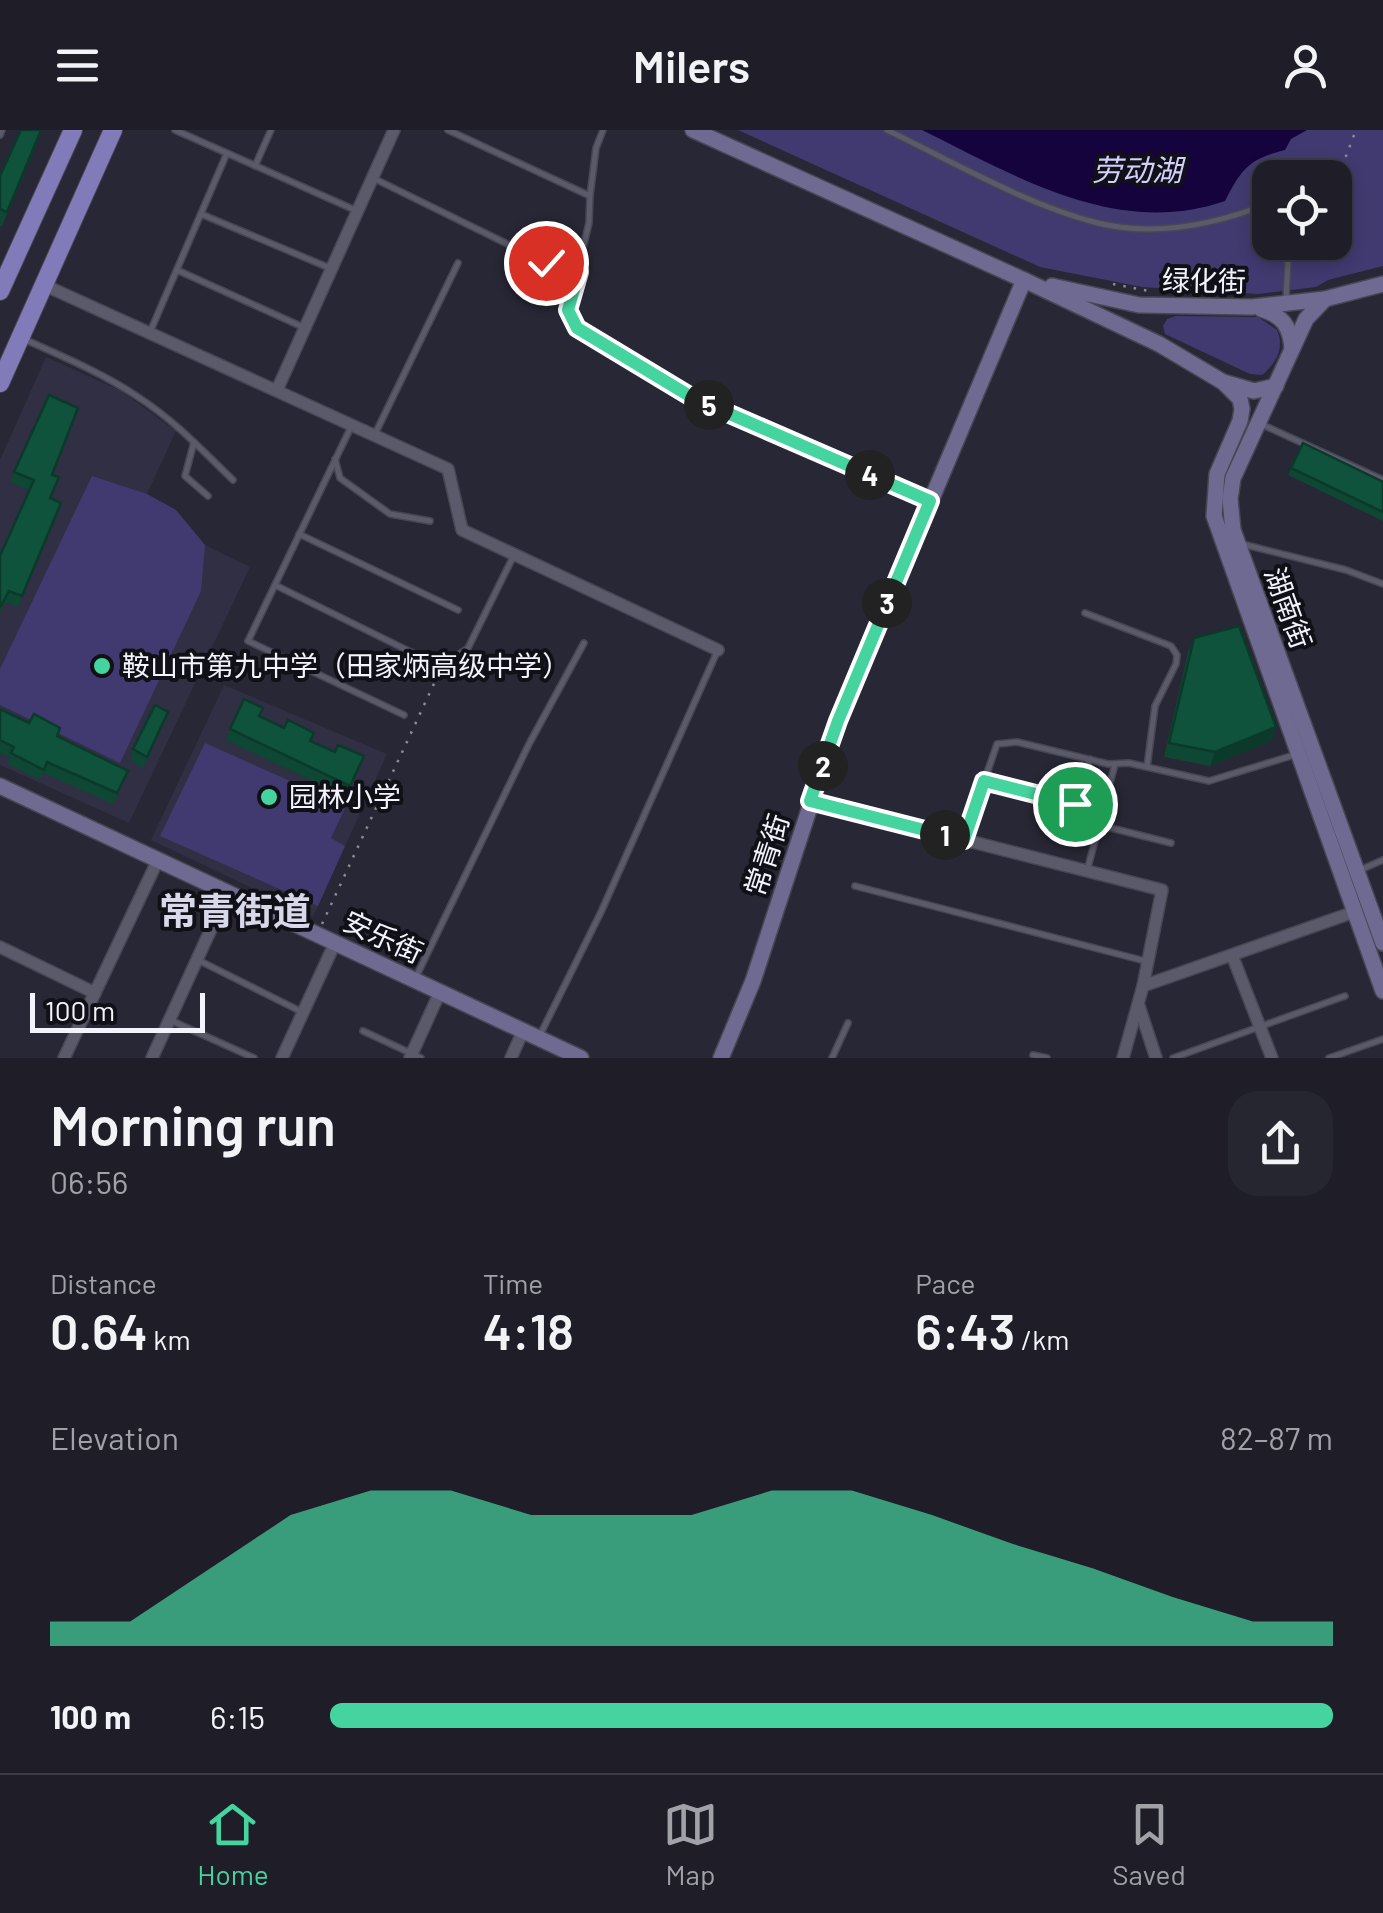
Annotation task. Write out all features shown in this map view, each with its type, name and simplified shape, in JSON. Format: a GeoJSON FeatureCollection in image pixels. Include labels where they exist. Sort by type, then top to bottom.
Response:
{"type":"FeatureCollection","features":[{"type":"Feature","properties":{"kind":"main road"},"geometry":{"type":"LineString","coordinates":[[0,291],[73,130]]}},
{"type":"Feature","properties":{"kind":"main road"},"geometry":{"type":"LineString","coordinates":[[0,383],[113,130]]}},
{"type":"Feature","properties":{"kind":"main road","name":"绿化街"},"geometry":{"type":"LineString","coordinates":[[693,130],[1024,280],[1158,344],[1223,382],[1254,391],[1276,386]]}},
{"type":"Feature","properties":{"kind":"main road","name":"绿化街"},"geometry":{"type":"LineString","coordinates":[[1024,280],[1110,300],[1170,306],[1286,305],[1383,284]]}},
{"type":"Feature","properties":{"kind":"main road","name":"常青街"},"geometry":{"type":"LineString","coordinates":[[721,1058],[753,981],[838,721],[1024,280]]}},
{"type":"Feature","properties":{"kind":"main road","name":"湖南街"},"geometry":{"type":"LineString","coordinates":[[1325,298],[1306,319],[1230,487],[1233,530],[1383,942]]}},
{"type":"Feature","properties":{"kind":"main road"},"geometry":{"type":"LineString","coordinates":[[1158,344],[1152,330],[1154,313],[1170,306]]}},
{"type":"Feature","properties":{"kind":"main road"},"geometry":{"type":"LineString","coordinates":[[1252,306],[1285,322],[1291,332],[1292,348]]}},
{"type":"Feature","properties":{"kind":"main road","name":"湖南街"},"geometry":{"type":"LineString","coordinates":[[1223,382],[1240,399],[1242,409],[1217,474],[1214,516],[1383,991]]}},
{"type":"Feature","properties":{"kind":"main road","name":"安乐街"},"geometry":{"type":"LineString","coordinates":[[0,786],[581,1058]]}},
{"type":"Feature","properties":{"kind":"street"},"geometry":{"type":"LineString","coordinates":[[277,390],[394,130]]}},
{"type":"Feature","properties":{"kind":"street"},"geometry":{"type":"LineString","coordinates":[[44,284],[448,469],[462,530],[718,650]]}},
{"type":"Feature","properties":{"kind":"street"},"geometry":{"type":"LineString","coordinates":[[810,801],[1162,890],[1139,1006],[1123,1058]]}},
{"type":"Feature","properties":{"kind":"street"},"geometry":{"type":"LineString","coordinates":[[64,1058],[158,862]]}},
{"type":"Feature","properties":{"kind":"street"},"geometry":{"type":"LineString","coordinates":[[152,1058],[227,894]]}},
{"type":"Feature","properties":{"kind":"street"},"geometry":{"type":"LineString","coordinates":[[1143,986],[1354,912]]}},
{"type":"Feature","properties":{"kind":"street"},"geometry":{"type":"LineString","coordinates":[[282,1058],[335,943]]}},
{"type":"Feature","properties":{"kind":"street"},"geometry":{"type":"LineString","coordinates":[[0,947],[95,992]]}},
{"type":"Feature","properties":{"kind":"street"},"geometry":{"type":"LineString","coordinates":[[1232,955],[1272,1058]]}},
{"type":"Feature","properties":{"kind":"street"},"geometry":{"type":"LineString","coordinates":[[414,1057],[440,992]]}},
{"type":"Feature","properties":{"kind":"street"},"geometry":{"type":"LineString","coordinates":[[1139,1006],[1156,1058]]}},
{"type":"Feature","properties":{"kind":"street"},"geometry":{"type":"LineString","coordinates":[[511,1058],[523,1031]]}},
{"type":"Feature","properties":{"kind":"lane"},"geometry":{"type":"LineString","coordinates":[[174,130],[358,211]]}},
{"type":"Feature","properties":{"kind":"lane"},"geometry":{"type":"LineString","coordinates":[[255,166],[272,130]]}},
{"type":"Feature","properties":{"kind":"lane"},"geometry":{"type":"LineString","coordinates":[[448,130],[590,196]]}},
{"type":"Feature","properties":{"kind":"lane"},"geometry":{"type":"LineString","coordinates":[[602,130],[596,148],[589,223],[568,310],[577,328],[693,398],[930,501]]}},
{"type":"Feature","properties":{"kind":"lane"},"geometry":{"type":"LineString","coordinates":[[887,130],[1008,188],[1098,223],[1147,228],[1190,226],[1230,219],[1252,210]]}},
{"type":"Feature","properties":{"kind":"lane"},"geometry":{"type":"LineString","coordinates":[[150,332],[227,153]]}},
{"type":"Feature","properties":{"kind":"lane"},"geometry":{"type":"LineString","coordinates":[[372,178],[546,263],[579,272]]}},
{"type":"Feature","properties":{"kind":"lane"},"geometry":{"type":"LineString","coordinates":[[201,214],[332,268]]}},
{"type":"Feature","properties":{"kind":"lane"},"geometry":{"type":"LineString","coordinates":[[1286,305],[1287,260]]}},
{"type":"Feature","properties":{"kind":"lane"},"geometry":{"type":"LineString","coordinates":[[375,434],[458,263]]}},
{"type":"Feature","properties":{"kind":"lane"},"geometry":{"type":"LineString","coordinates":[[176,270],[305,328]]}},
{"type":"Feature","properties":{"kind":"lane"},"geometry":{"type":"LineString","coordinates":[[20,338],[109,379],[141,399],[234,480]]}},
{"type":"Feature","properties":{"kind":"lane"},"geometry":{"type":"LineString","coordinates":[[1259,423],[1383,480]]}},
{"type":"Feature","properties":{"kind":"lane"},"geometry":{"type":"LineString","coordinates":[[352,424],[248,640],[404,715]]}},
{"type":"Feature","properties":{"kind":"lane"},"geometry":{"type":"LineString","coordinates":[[194,442],[185,476],[208,496]]}},
{"type":"Feature","properties":{"kind":"lane"},"geometry":{"type":"LineString","coordinates":[[335,458],[340,478],[390,514],[430,521]]}},
{"type":"Feature","properties":{"kind":"lane"},"geometry":{"type":"LineString","coordinates":[[300,534],[458,610]]}},
{"type":"Feature","properties":{"kind":"lane"},"geometry":{"type":"LineString","coordinates":[[1238,543],[1346,570],[1383,584]]}},
{"type":"Feature","properties":{"kind":"lane"},"geometry":{"type":"LineString","coordinates":[[442,666],[468,648],[514,554]]}},
{"type":"Feature","properties":{"kind":"lane"},"geometry":{"type":"LineString","coordinates":[[275,585],[419,656]]}},
{"type":"Feature","properties":{"kind":"lane"},"geometry":{"type":"LineString","coordinates":[[1086,614],[1170,646],[1177,655],[1155,706],[1147,767]]}},
{"type":"Feature","properties":{"kind":"lane"},"geometry":{"type":"LineString","coordinates":[[414,979],[529,744],[584,643]]}},
{"type":"Feature","properties":{"kind":"lane"},"geometry":{"type":"LineString","coordinates":[[539,1038],[718,650]]}},
{"type":"Feature","properties":{"kind":"lane"},"geometry":{"type":"LineString","coordinates":[[964,840],[996,744],[1018,742],[1090,760],[1147,767],[1209,781],[1297,754]]}},
{"type":"Feature","properties":{"kind":"lane"},"geometry":{"type":"LineString","coordinates":[[984,781],[1075,804],[1090,760]]}},
{"type":"Feature","properties":{"kind":"lane"},"geometry":{"type":"LineString","coordinates":[[1087,871],[1114,764]]}},
{"type":"Feature","properties":{"kind":"lane"},"geometry":{"type":"LineString","coordinates":[[1099,825],[1171,843]]}},
{"type":"Feature","properties":{"kind":"lane"},"geometry":{"type":"LineString","coordinates":[[1357,871],[1383,860]]}},
{"type":"Feature","properties":{"kind":"lane"},"geometry":{"type":"LineString","coordinates":[[854,886],[1148,961]]}},
{"type":"Feature","properties":{"kind":"lane"},"geometry":{"type":"LineString","coordinates":[[197,960],[303,1012]]}},
{"type":"Feature","properties":{"kind":"lane"},"geometry":{"type":"LineString","coordinates":[[1173,1058],[1345,996]]}},
{"type":"Feature","properties":{"kind":"lane"},"geometry":{"type":"LineString","coordinates":[[169,1020],[254,1058]]}},
{"type":"Feature","properties":{"kind":"lane"},"geometry":{"type":"LineString","coordinates":[[832,1058],[848,1023]]}},
{"type":"Feature","properties":{"kind":"lane"},"geometry":{"type":"LineString","coordinates":[[363,1031],[414,1057]]}},
{"type":"Feature","properties":{"kind":"lane"},"geometry":{"type":"LineString","coordinates":[[1330,1058],[1383,1039]]}},
{"type":"Feature","properties":{"kind":"lane"},"geometry":{"type":"LineString","coordinates":[[1033,1055],[1047,1058]]}},
{"type":"Feature","properties":{"kind":"path"},"geometry":{"type":"LineString","coordinates":[[1339,160],[1346,156],[1356,130]]}},
{"type":"Feature","properties":{"kind":"path"},"geometry":{"type":"LineString","coordinates":[[1114,284],[1151,291]]}},
{"type":"Feature","properties":{"kind":"path"},"geometry":{"type":"LineString","coordinates":[[318,934],[442,666]]}},
{"type":"Feature","properties":{"kind":"shaded area"},"geometry":{"type":"Polygon","coordinates":[[[738,130],[1383,130],[1383,266],[1328,280],[1316,287],[1258,294],[1142,287],[1040,267],[738,130]]]}},
{"type":"Feature","properties":{"kind":"shaded area"},"geometry":{"type":"Polygon","coordinates":[[[1258,317],[1277,330],[1278,355],[1262,375],[1250,374],[1165,334],[1163,326],[1167,319],[1258,317]]]}},
{"type":"Feature","properties":{"kind":"shaded area","name":"鞍山市第九中学（田家炳高级中学）"},"geometry":{"type":"Polygon","coordinates":[[[46,357],[121,391],[176,431],[147,494],[176,510],[205,545],[250,567],[129,823],[0,765],[0,460],[46,357]]]}},
{"type":"Feature","properties":{"kind":"shaded area"},"geometry":{"type":"Polygon","coordinates":[[[92,476],[147,494],[176,510],[205,545],[201,591],[120,763],[0,705],[0,669],[92,476]]]}},
{"type":"Feature","properties":{"kind":"shaded area","name":"园林小学"},"geometry":{"type":"Polygon","coordinates":[[[224,685],[387,754],[313,917],[151,840],[224,685]]]}},
{"type":"Feature","properties":{"kind":"shaded area"},"geometry":{"type":"Polygon","coordinates":[[[205,743],[346,806],[331,838],[345,846],[318,906],[160,836],[205,743]]]}},
{"type":"Feature","properties":{"kind":"water","name":"劳动湖"},"geometry":{"type":"Polygon","coordinates":[[[922,130],[1307,130],[1291,139],[1285,150],[1252,160],[1225,201],[1185,210],[1146,212],[1107,207],[1069,197],[922,130]]]}},
{"type":"Feature","properties":{"kind":"building"},"geometry":{"type":"Polygon","coordinates":[[[21,130],[41,130],[7,212],[0,209],[0,176],[21,130]]]}},
{"type":"Feature","properties":{"kind":"building"},"geometry":{"type":"Polygon","coordinates":[[[49,395],[78,408],[52,475],[59,477],[50,498],[61,503],[22,596],[9,591],[0,606],[0,556],[34,480],[14,472],[49,395]]]}},
{"type":"Feature","properties":{"kind":"building"},"geometry":{"type":"Polygon","coordinates":[[[1303,443],[1383,482],[1383,512],[1291,468],[1303,443]]]}},
{"type":"Feature","properties":{"kind":"building"},"geometry":{"type":"Polygon","coordinates":[[[1239,626],[1276,727],[1215,752],[1169,743],[1194,638],[1239,626]]]}},
{"type":"Feature","properties":{"kind":"building"},"geometry":{"type":"Polygon","coordinates":[[[244,699],[263,708],[259,716],[284,728],[288,720],[314,733],[310,741],[335,752],[338,745],[364,756],[350,786],[230,729],[244,699]]]}},
{"type":"Feature","properties":{"kind":"building"},"geometry":{"type":"Polygon","coordinates":[[[155,705],[168,712],[147,757],[133,749],[155,705]]]}},
{"type":"Feature","properties":{"kind":"building"},"geometry":{"type":"Polygon","coordinates":[[[0,709],[29,723],[34,714],[60,728],[57,736],[128,771],[117,793],[47,762],[44,770],[11,753],[14,747],[0,740],[0,709]]]}},
{"type":"Feature","properties":{"kind":"place","name":"鞍山市第九中学（田家炳高级中学）"},"geometry":{"type":"Point","coordinates":[102,666]}},
{"type":"Feature","properties":{"kind":"place","name":"园林小学"},"geometry":{"type":"Point","coordinates":[269,797]}},
{"type":"Feature","properties":{"kind":"district","name":"常青街道"},"geometry":{"type":"Point","coordinates":[235,912]}},
{"type":"Feature","properties":{"kind":"route"},"geometry":{"type":"LineString","coordinates":[[546,263],[579,272],[568,310],[577,328],[693,398],[930,501],[838,721],[810,801],[964,840],[984,781],[1075,804]]}}]}
